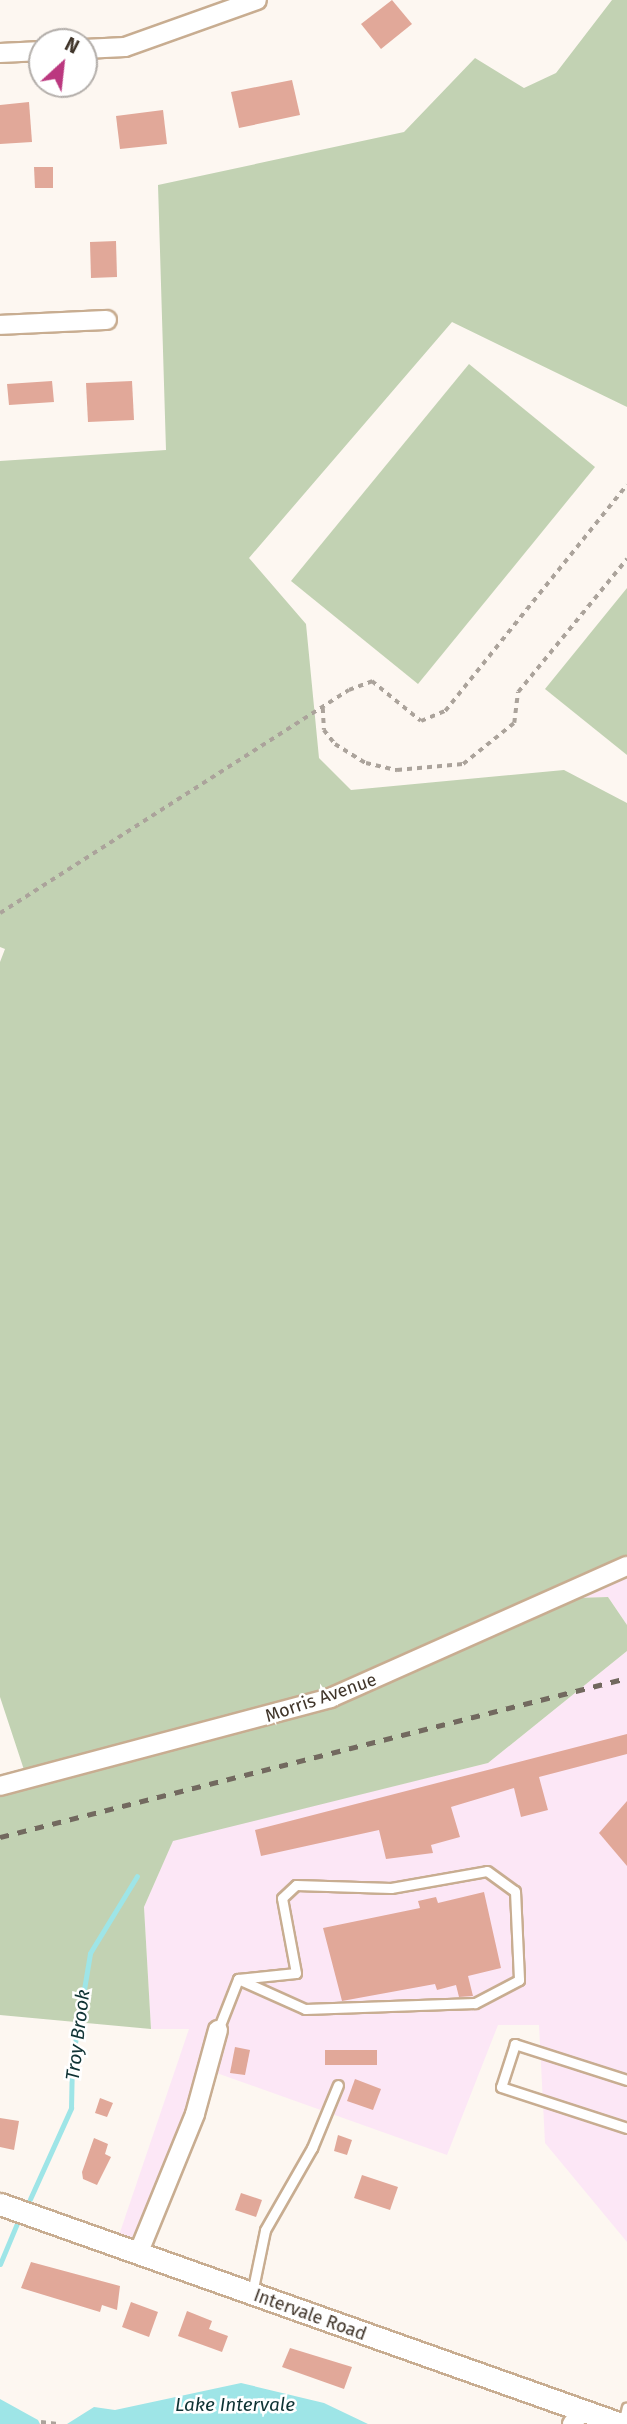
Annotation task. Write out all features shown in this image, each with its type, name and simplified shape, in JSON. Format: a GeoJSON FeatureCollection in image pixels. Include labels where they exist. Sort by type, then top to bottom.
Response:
{"type":"FeatureCollection","features":[{"type":"Feature","properties":{"kind":"street"},"geometry":{"type":"LineString","coordinates":[[98,48],[125,47],[257,0]]}},
{"type":"Feature","properties":{"kind":"street"},"geometry":{"type":"LineString","coordinates":[[0,52],[28,51]]}},
{"type":"Feature","properties":{"kind":"street"},"geometry":{"type":"LineString","coordinates":[[0,325],[107,320]]}},
{"type":"Feature","properties":{"kind":"street","name":"Morris Avenue"},"geometry":{"type":"LineString","coordinates":[[0,1786],[330,1698],[627,1566]]}},
{"type":"Feature","properties":{"kind":"street"},"geometry":{"type":"LineString","coordinates":[[138,2254],[195,2115],[218,2030]]}},
{"type":"Feature","properties":{"kind":"street","name":"Intervale Road"},"geometry":{"type":"LineString","coordinates":[[0,2204],[252,2295],[577,2418],[622,2424]]}},
{"type":"Feature","properties":{"kind":"lane"},"geometry":{"type":"LineString","coordinates":[[487,1871],[515,1891],[519,1980],[475,2003],[305,2009],[238,1979],[296,1973],[282,1898],[296,1885],[391,1888],[487,1871]]}},
{"type":"Feature","properties":{"kind":"lane"},"geometry":{"type":"LineString","coordinates":[[218,2030],[238,1979]]}},
{"type":"Feature","properties":{"kind":"lane"},"geometry":{"type":"LineString","coordinates":[[627,2080],[515,2044],[501,2087],[627,2128]]}},
{"type":"Feature","properties":{"kind":"lane"},"geometry":{"type":"LineString","coordinates":[[252,2295],[265,2230],[312,2148],[338,2085]]}},
{"type":"Feature","properties":{"kind":"lane"},"geometry":{"type":"LineString","coordinates":[[622,2424],[627,2407]]}},
{"type":"Feature","properties":{"kind":"path"},"geometry":{"type":"LineString","coordinates":[[0,913],[323,708],[372,681],[421,721],[445,711],[627,485]]}},
{"type":"Feature","properties":{"kind":"path"},"geometry":{"type":"LineString","coordinates":[[323,708],[324,730],[335,744],[366,763],[397,770],[463,764],[514,723],[518,692],[627,559]]}},
{"type":"Feature","properties":{"kind":"path"},"geometry":{"type":"LineString","coordinates":[[41,2422],[58,2424]]}},
{"type":"Feature","properties":{"kind":"shaded area"},"geometry":{"type":"Polygon","coordinates":[[[627,1566],[627,1625],[608,1597],[540,1600],[627,1566]]]}},
{"type":"Feature","properties":{"kind":"shaded area"},"geometry":{"type":"Polygon","coordinates":[[[627,1651],[627,2242],[545,2143],[539,2025],[498,2025],[447,2155],[211,2071],[148,2256],[116,2244],[189,2029],[151,2029],[144,1907],[173,1840],[488,1763],[627,1651]]]}},
{"type":"Feature","properties":{"kind":"green space"},"geometry":{"type":"Polygon","coordinates":[[[612,0],[627,0],[627,407],[452,322],[249,558],[306,624],[319,758],[351,790],[564,770],[627,803],[627,1566],[543,1599],[608,1597],[627,1625],[627,1651],[488,1763],[173,1841],[144,1907],[151,2029],[0,2015],[0,1787],[27,1779],[0,1697],[0,962],[5,949],[0,947],[0,461],[166,450],[158,185],[404,132],[475,58],[524,88],[556,73],[612,0]]]}},
{"type":"Feature","properties":{"kind":"green space"},"geometry":{"type":"Polygon","coordinates":[[[469,364],[595,467],[418,684],[291,581],[469,364]]]}},
{"type":"Feature","properties":{"kind":"green space"},"geometry":{"type":"Polygon","coordinates":[[[627,588],[627,755],[545,689],[627,588]]]}},
{"type":"Feature","properties":{"kind":"water","name":"Lake Intervale"},"geometry":{"type":"Polygon","coordinates":[[[241,2383],[324,2403],[368,2424],[67,2424],[94,2407],[115,2410],[241,2383]]]}},
{"type":"Feature","properties":{"kind":"water"},"geometry":{"type":"Polygon","coordinates":[[[0,2399],[38,2420],[40,2424],[0,2424],[0,2399]]]}},
{"type":"Feature","properties":{"kind":"building"},"geometry":{"type":"Polygon","coordinates":[[[392,0],[412,24],[381,49],[361,24],[392,0]]]}},
{"type":"Feature","properties":{"kind":"building"},"geometry":{"type":"Polygon","coordinates":[[[292,80],[300,115],[239,128],[231,92],[292,80]]]}},
{"type":"Feature","properties":{"kind":"building"},"geometry":{"type":"Polygon","coordinates":[[[29,102],[32,142],[0,144],[0,105],[29,102]]]}},
{"type":"Feature","properties":{"kind":"building"},"geometry":{"type":"Polygon","coordinates":[[[163,110],[167,144],[120,149],[116,116],[163,110]]]}},
{"type":"Feature","properties":{"kind":"building"},"geometry":{"type":"Polygon","coordinates":[[[34,167],[53,167],[53,188],[35,188],[34,167]]]}},
{"type":"Feature","properties":{"kind":"building"},"geometry":{"type":"Polygon","coordinates":[[[116,241],[117,277],[91,278],[90,242],[116,241]]]}},
{"type":"Feature","properties":{"kind":"building"},"geometry":{"type":"Polygon","coordinates":[[[52,381],[54,402],[9,405],[7,384],[52,381]]]}},
{"type":"Feature","properties":{"kind":"building"},"geometry":{"type":"Polygon","coordinates":[[[132,381],[134,420],[88,422],[86,383],[132,381]]]}},
{"type":"Feature","properties":{"kind":"building"},"geometry":{"type":"Polygon","coordinates":[[[627,1734],[627,1754],[539,1777],[548,1810],[521,1817],[514,1788],[451,1807],[460,1837],[431,1845],[433,1853],[386,1859],[379,1830],[261,1856],[255,1830],[627,1734]]]}},
{"type":"Feature","properties":{"kind":"building"},"geometry":{"type":"Polygon","coordinates":[[[627,1801],[627,1866],[599,1833],[627,1801]]]}},
{"type":"Feature","properties":{"kind":"building"},"geometry":{"type":"Polygon","coordinates":[[[484,1892],[501,1968],[468,1976],[473,1996],[459,1997],[456,1985],[437,1990],[435,1984],[342,2001],[323,1928],[420,1908],[418,1901],[436,1897],[438,1903],[484,1892]]]}},
{"type":"Feature","properties":{"kind":"building"},"geometry":{"type":"Polygon","coordinates":[[[235,2047],[250,2050],[245,2075],[230,2073],[235,2047]]]}},
{"type":"Feature","properties":{"kind":"building"},"geometry":{"type":"Polygon","coordinates":[[[325,2050],[377,2050],[377,2065],[325,2065],[325,2050]]]}},
{"type":"Feature","properties":{"kind":"building"},"geometry":{"type":"Polygon","coordinates":[[[355,2079],[381,2089],[373,2110],[347,2101],[355,2079]]]}},
{"type":"Feature","properties":{"kind":"building"},"geometry":{"type":"Polygon","coordinates":[[[100,2098],[113,2103],[107,2117],[95,2113],[100,2098]]]}},
{"type":"Feature","properties":{"kind":"building"},"geometry":{"type":"Polygon","coordinates":[[[0,2118],[19,2121],[14,2150],[0,2147],[0,2118]]]}},
{"type":"Feature","properties":{"kind":"building"},"geometry":{"type":"Polygon","coordinates":[[[338,2135],[352,2140],[347,2155],[334,2151],[338,2135]]]}},
{"type":"Feature","properties":{"kind":"building"},"geometry":{"type":"Polygon","coordinates":[[[94,2138],[108,2144],[105,2154],[111,2157],[97,2185],[83,2179],[82,2172],[94,2138]]]}},
{"type":"Feature","properties":{"kind":"building"},"geometry":{"type":"Polygon","coordinates":[[[362,2175],[398,2187],[390,2210],[354,2198],[362,2175]]]}},
{"type":"Feature","properties":{"kind":"building"},"geometry":{"type":"Polygon","coordinates":[[[241,2193],[262,2200],[256,2217],[235,2210],[241,2193]]]}},
{"type":"Feature","properties":{"kind":"building"},"geometry":{"type":"Polygon","coordinates":[[[31,2262],[120,2286],[117,2310],[102,2305],[100,2312],[21,2288],[31,2262]]]}},
{"type":"Feature","properties":{"kind":"building"},"geometry":{"type":"Polygon","coordinates":[[[131,2302],[158,2312],[149,2337],[122,2327],[131,2302]]]}},
{"type":"Feature","properties":{"kind":"building"},"geometry":{"type":"Polygon","coordinates":[[[187,2311],[212,2321],[209,2329],[228,2336],[222,2352],[178,2336],[187,2311]]]}},
{"type":"Feature","properties":{"kind":"building"},"geometry":{"type":"Polygon","coordinates":[[[290,2348],[352,2367],[344,2389],[282,2367],[290,2348]]]}},
{"type":"Feature","properties":{"kind":"waterway","name":"Troy Brook"},"geometry":{"type":"LineString","coordinates":[[30,2199],[71,2108],[72,2061],[90,1953],[137,1876]]}},
{"type":"Feature","properties":{"kind":"waterway","name":"Troy Brook"},"geometry":{"type":"LineString","coordinates":[[0,2264],[18,2221]]}},
{"type":"Feature","properties":{"kind":"railway"},"geometry":{"type":"LineString","coordinates":[[0,1837],[627,1678]]}}]}
